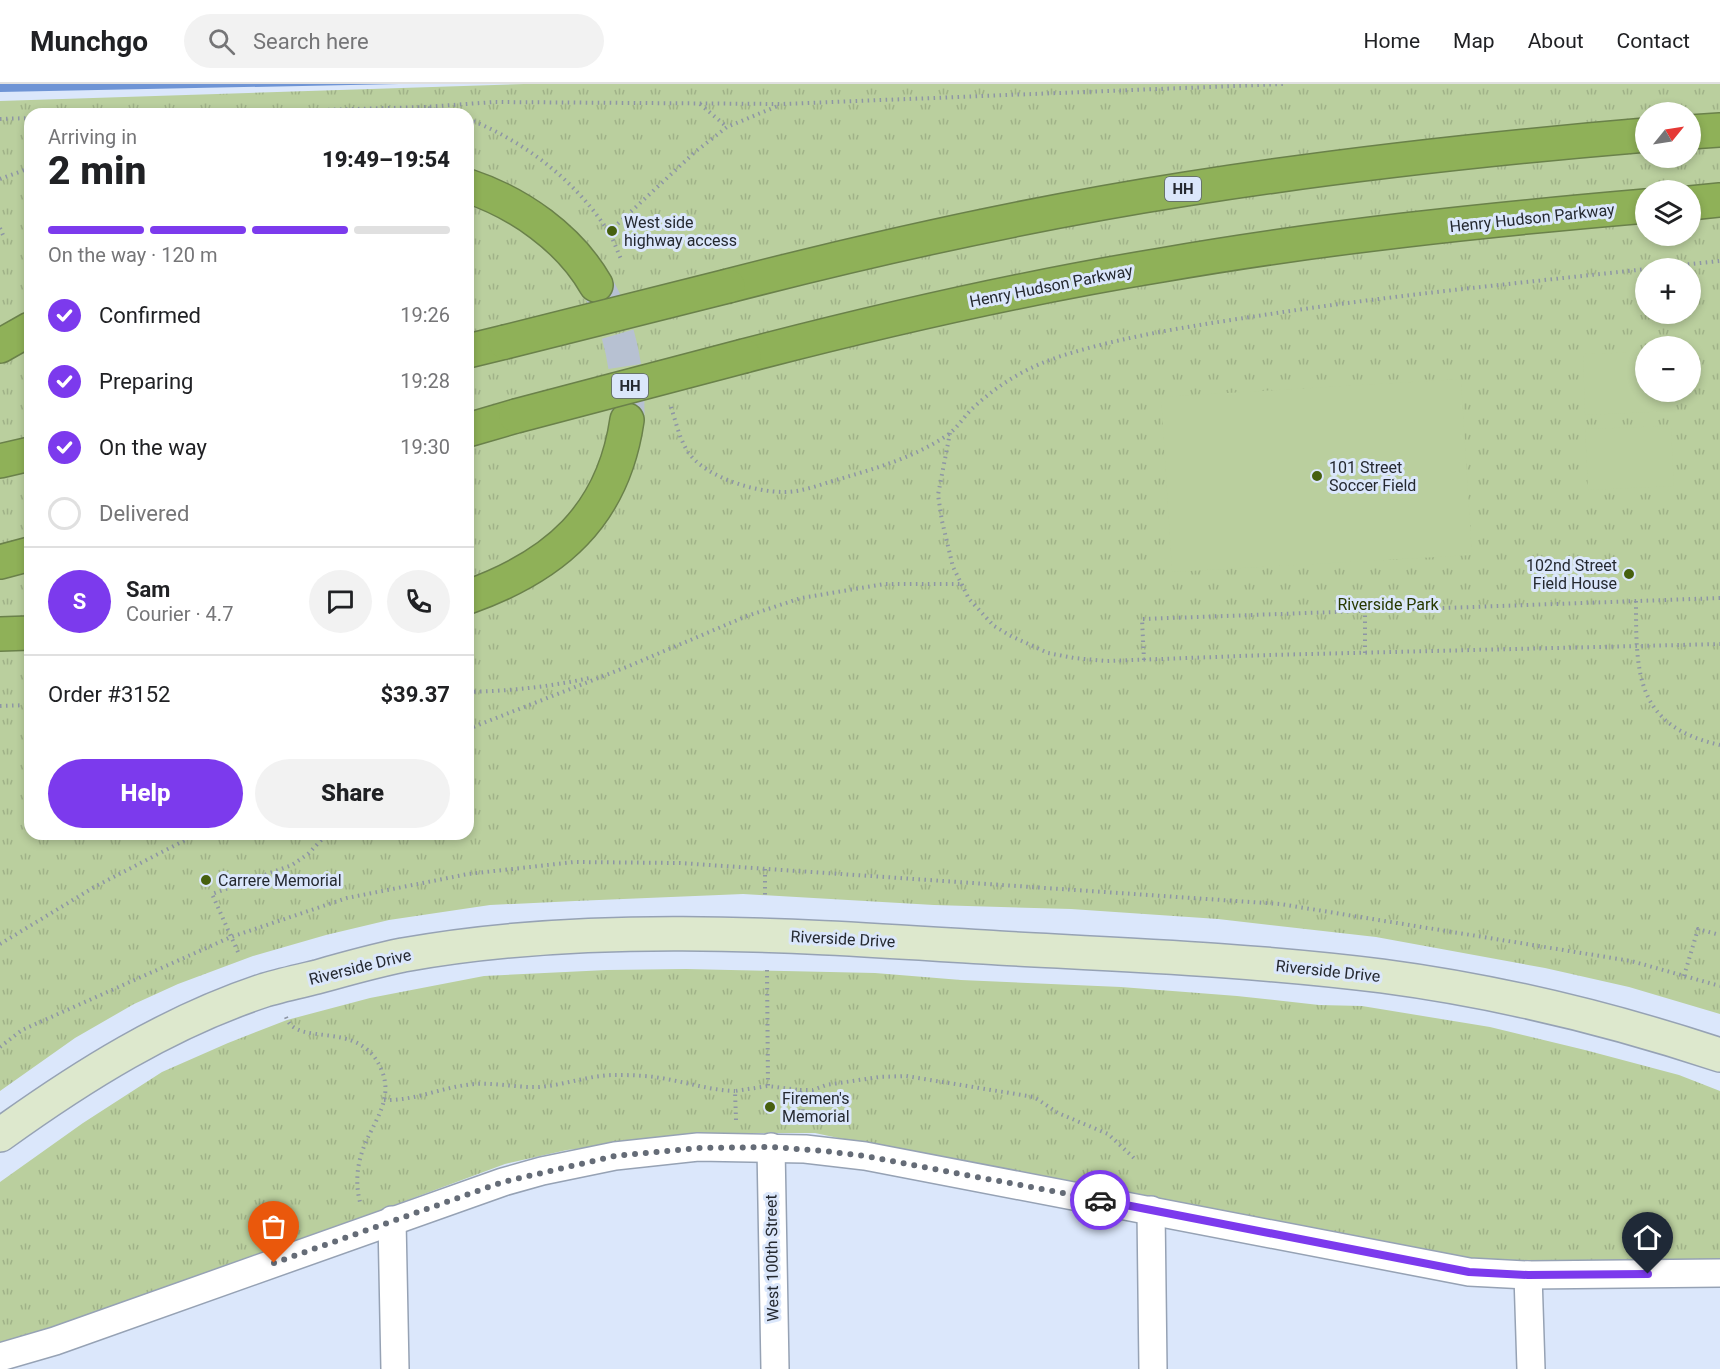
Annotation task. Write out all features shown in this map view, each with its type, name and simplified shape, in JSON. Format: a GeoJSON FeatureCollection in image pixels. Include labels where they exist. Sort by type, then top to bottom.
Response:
{"type":"FeatureCollection","features":[{"type":"Feature","properties":{"kind":"highway"},"geometry":{"type":"LineString","coordinates":[[1701,131],[1720,129]]}},
{"type":"Feature","properties":{"kind":"highway","name":"HH"},"geometry":{"type":"LineString","coordinates":[[474,350],[850,255],[961,231],[1185,189],[1415,158],[1635,136]]}},
{"type":"Feature","properties":{"kind":"highway"},"geometry":{"type":"LineString","coordinates":[[474,188],[507,202],[556,236],[574,255],[596,285]]}},
{"type":"Feature","properties":{"kind":"highway"},"geometry":{"type":"LineString","coordinates":[[1701,202],[1720,200]]}},
{"type":"Feature","properties":{"kind":"highway","name":"Henry Hudson Parkway"},"geometry":{"type":"LineString","coordinates":[[474,428],[834,332],[952,306],[1162,265],[1378,234],[1635,207]]}},
{"type":"Feature","properties":{"kind":"highway"},"geometry":{"type":"LineString","coordinates":[[0,346],[24,332]]}},
{"type":"Feature","properties":{"kind":"highway"},"geometry":{"type":"LineString","coordinates":[[474,595],[522,575],[569,541],[604,494],[624,441],[627,420]]}},
{"type":"Feature","properties":{"kind":"highway"},"geometry":{"type":"LineString","coordinates":[[0,461],[24,455]]}},
{"type":"Feature","properties":{"kind":"highway"},"geometry":{"type":"LineString","coordinates":[[0,562],[24,556]]}},
{"type":"Feature","properties":{"kind":"highway"},"geometry":{"type":"LineString","coordinates":[[0,634],[24,633]]}},
{"type":"Feature","properties":{"kind":"main road","name":"Riverside Drive"},"geometry":{"type":"LineString","coordinates":[[0,1135],[51,1098],[146,1041],[182,1023],[267,989],[399,956],[485,944],[583,936],[686,934],[861,939],[1243,962],[1345,972],[1496,996],[1649,1033],[1720,1055]]}},
{"type":"Feature","properties":{"kind":"street"},"geometry":{"type":"LineString","coordinates":[[11,1360],[392,1220],[503,1182],[615,1156],[698,1148],[771,1147],[865,1156],[1469,1272],[1528,1275],[1720,1273]]}},
{"type":"Feature","properties":{"kind":"street","name":"West 100th Street"},"geometry":{"type":"LineString","coordinates":[[771,1147],[775,1369]]}},
{"type":"Feature","properties":{"kind":"street"},"geometry":{"type":"LineString","coordinates":[[1150,1210],[1153,1369]]}},
{"type":"Feature","properties":{"kind":"street"},"geometry":{"type":"LineString","coordinates":[[392,1220],[395,1369]]}},
{"type":"Feature","properties":{"kind":"street"},"geometry":{"type":"LineString","coordinates":[[1528,1275],[1531,1369]]}},
{"type":"Feature","properties":{"kind":"path"},"geometry":{"type":"LineString","coordinates":[[389,108],[494,102],[782,104],[1284,84]]}},
{"type":"Feature","properties":{"kind":"path"},"geometry":{"type":"LineString","coordinates":[[700,104],[727,127]]}},
{"type":"Feature","properties":{"kind":"path"},"geometry":{"type":"LineString","coordinates":[[609,232],[695,152],[727,127],[782,104]]}},
{"type":"Feature","properties":{"kind":"path"},"geometry":{"type":"LineString","coordinates":[[424,107],[428,108]]}},
{"type":"Feature","properties":{"kind":"path"},"geometry":{"type":"LineString","coordinates":[[0,119],[24,118]]}},
{"type":"Feature","properties":{"kind":"path"},"geometry":{"type":"LineString","coordinates":[[474,122],[513,141],[549,165],[569,183],[609,232],[625,269]]}},
{"type":"Feature","properties":{"kind":"path"},"geometry":{"type":"LineString","coordinates":[[0,179],[24,170]]}},
{"type":"Feature","properties":{"kind":"path"},"geometry":{"type":"LineString","coordinates":[[0,228],[3,235]]}},
{"type":"Feature","properties":{"kind":"path"},"geometry":{"type":"LineString","coordinates":[[1701,263],[1720,261]]}},
{"type":"Feature","properties":{"kind":"path"},"geometry":{"type":"LineString","coordinates":[[671,407],[684,444],[699,464],[730,481],[747,486],[784,492],[806,489],[878,468],[923,448],[950,433],[975,406],[1006,382],[1043,362],[1093,347],[1222,321],[1321,306],[1635,270]]}},
{"type":"Feature","properties":{"kind":"path"},"geometry":{"type":"LineString","coordinates":[[950,433],[938,495],[953,567],[969,599],[994,626],[1048,653],[1106,661],[1720,644]]}},
{"type":"Feature","properties":{"kind":"path"},"geometry":{"type":"LineString","coordinates":[[474,727],[629,666],[747,616],[801,598],[843,589],[885,584],[961,584]]}},
{"type":"Feature","properties":{"kind":"path"},"geometry":{"type":"LineString","coordinates":[[1144,660],[1142,619],[1720,598]]}},
{"type":"Feature","properties":{"kind":"path"},"geometry":{"type":"LineString","coordinates":[[1636,601],[1636,646],[1647,694],[1662,718],[1675,728],[1701,740],[1720,745]]}},
{"type":"Feature","properties":{"kind":"path"},"geometry":{"type":"LineString","coordinates":[[1365,611],[1365,653]]}},
{"type":"Feature","properties":{"kind":"path"},"geometry":{"type":"LineString","coordinates":[[474,692],[555,686],[601,676]]}},
{"type":"Feature","properties":{"kind":"path"},"geometry":{"type":"LineString","coordinates":[[0,706],[24,705]]}},
{"type":"Feature","properties":{"kind":"path"},"geometry":{"type":"LineString","coordinates":[[0,944],[96,886],[185,840]]}},
{"type":"Feature","properties":{"kind":"path"},"geometry":{"type":"LineString","coordinates":[[238,952],[212,894],[292,865],[308,854],[321,840]]}},
{"type":"Feature","properties":{"kind":"path"},"geometry":{"type":"LineString","coordinates":[[765,869],[765,896]]}},
{"type":"Feature","properties":{"kind":"path"},"geometry":{"type":"LineString","coordinates":[[1684,976],[1698,929],[1720,935]]}},
{"type":"Feature","properties":{"kind":"path"},"geometry":{"type":"LineString","coordinates":[[767,970],[768,1086]]}},
{"type":"Feature","properties":{"kind":"path"},"geometry":{"type":"LineString","coordinates":[[287,1020],[296,1029],[348,1038],[366,1047],[384,1074],[384,1100],[380,1115],[365,1143],[357,1171],[357,1193],[360,1204]]}},
{"type":"Feature","properties":{"kind":"path"},"geometry":{"type":"LineString","coordinates":[[384,1100],[409,1098],[470,1084],[536,1087],[610,1075],[646,1076],[717,1090],[735,1091],[768,1086],[813,1090],[826,1085],[879,1077],[906,1076],[1034,1097],[1058,1113],[1108,1134],[1135,1160]]}},
{"type":"Feature","properties":{"kind":"path"},"geometry":{"type":"LineString","coordinates":[[800,1090],[803,1112]]}},
{"type":"Feature","properties":{"kind":"path"},"geometry":{"type":"LineString","coordinates":[[735,1091],[735,1110]]}},
{"type":"Feature","properties":{"kind":"green space","name":"Riverside Park"},"geometry":{"type":"Polygon","coordinates":[[[524,84],[1720,84],[1720,1014],[1629,987],[1545,968],[1376,937],[1218,919],[1071,909],[934,905],[743,894],[490,905],[389,920],[253,956],[178,984],[134,1004],[75,1038],[0,1091],[0,101],[524,84]]]}},
{"type":"Feature","properties":{"kind":"green space"},"geometry":{"type":"Polygon","coordinates":[[[1635,352],[1635,402],[1672,402],[1672,411],[1585,415],[1583,354],[1635,352]]]}},
{"type":"Feature","properties":{"kind":"green space","name":"101 Street Soccer Field"},"geometry":{"type":"Polygon","coordinates":[[[1461,379],[1472,555],[1172,572],[1161,397],[1461,379]]]}},
{"type":"Feature","properties":{"kind":"green space"},"geometry":{"type":"Polygon","coordinates":[[[1671,426],[1674,486],[1588,490],[1585,429],[1671,426]]]}},
{"type":"Feature","properties":{"kind":"green space"},"geometry":{"type":"Polygon","coordinates":[[[686,969],[875,973],[961,980],[1121,987],[1319,1005],[1362,1006],[1490,1027],[1679,1075],[1720,1091],[1720,1262],[1592,1266],[1473,1261],[936,1159],[815,1133],[710,1133],[567,1150],[505,1164],[174,1287],[0,1346],[0,1182],[83,1123],[162,1072],[287,1020],[370,998],[484,976],[686,969]]]}},
{"type":"Feature","properties":{"kind":"water"},"geometry":{"type":"Polygon","coordinates":[[[0,84],[399,84],[0,92],[0,84]]]}},
{"type":"Feature","properties":{"kind":"tunnel"},"geometry":{"type":"LineString","coordinates":[[599,289],[613,318],[622,350],[627,383],[628,416]]}},
{"type":"Feature","properties":{"kind":"way so far"},"geometry":{"type":"LineString","coordinates":[[274,1263],[503,1182],[542,1171],[615,1156],[656,1151],[771,1147],[824,1151],[865,1156],[1100,1200]]}},
{"type":"Feature","properties":{"kind":"place","name":"West side highway access"},"geometry":{"type":"Point","coordinates":[612,231]}},
{"type":"Feature","properties":{"kind":"place","name":"101 Street Soccer Field"},"geometry":{"type":"Point","coordinates":[1317,476]}},
{"type":"Feature","properties":{"kind":"place","name":"102nd Street Field House"},"geometry":{"type":"Point","coordinates":[1629,574]}},
{"type":"Feature","properties":{"kind":"place","name":"Carrere Memorial"},"geometry":{"type":"Point","coordinates":[206,880]}},
{"type":"Feature","properties":{"kind":"place","name":"Firemen's Memorial"},"geometry":{"type":"Point","coordinates":[770,1107]}},
{"type":"Feature","properties":{"kind":"route"},"geometry":{"type":"LineString","coordinates":[[1100,1200],[1469,1272],[1528,1275],[1648,1274]]}}]}
